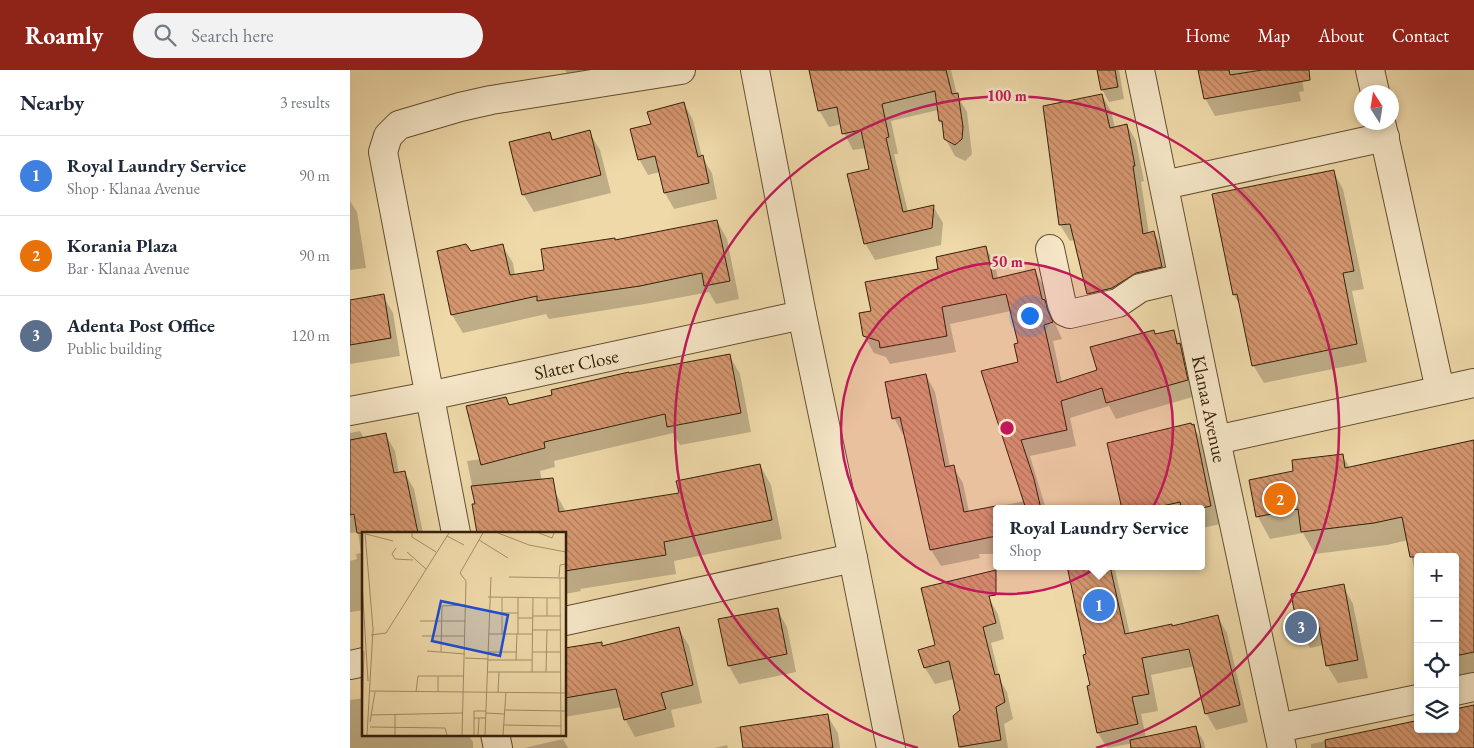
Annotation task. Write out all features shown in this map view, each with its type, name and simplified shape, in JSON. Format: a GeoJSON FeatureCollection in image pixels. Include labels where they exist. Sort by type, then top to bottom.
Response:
{"type":"FeatureCollection","features":[{"type":"Feature","properties":{"kind":"street"},"geometry":{"type":"LineString","coordinates":[[456,532],[383,152],[388,136],[399,125],[492,100],[681,70]]}},
{"type":"Feature","properties":{"kind":"street"},"geometry":{"type":"LineString","coordinates":[[755,70],[802,315],[891,748]]}},
{"type":"Feature","properties":{"kind":"street","name":"Klanaa Avenue"},"geometry":{"type":"LineString","coordinates":[[1140,70],[1182,278],[1280,738]]}},
{"type":"Feature","properties":{"kind":"street"},"geometry":{"type":"LineString","coordinates":[[1370,70],[1373,85]]}},
{"type":"Feature","properties":{"kind":"street"},"geometry":{"type":"LineString","coordinates":[[1164,185],[1383,130],[1440,390]]}},
{"type":"Feature","properties":{"kind":"street"},"geometry":{"type":"LineString","coordinates":[[1050,249],[1062,305],[1065,312],[1070,314],[1118,303],[1140,288],[1182,278]]}},
{"type":"Feature","properties":{"kind":"street","name":"Slater Close"},"geometry":{"type":"LineString","coordinates":[[350,411],[429,396],[802,315]]}},
{"type":"Feature","properties":{"kind":"street"},"geometry":{"type":"LineString","coordinates":[[1216,440],[1474,383]]}},
{"type":"Feature","properties":{"kind":"street"},"geometry":{"type":"LineString","coordinates":[[566,621],[853,558]]}},
{"type":"Feature","properties":{"kind":"street"},"geometry":{"type":"LineString","coordinates":[[1459,690],[1474,687]]}},
{"type":"Feature","properties":{"kind":"street"},"geometry":{"type":"LineString","coordinates":[[1280,738],[1414,700]]}},
{"type":"Feature","properties":{"kind":"building"},"geometry":{"type":"Polygon","coordinates":[[[809,70],[946,70],[952,94],[958,93],[963,127],[962,139],[955,145],[944,139],[942,121],[939,121],[935,91],[882,104],[889,137],[886,138],[903,212],[934,205],[932,228],[864,244],[847,174],[869,169],[861,130],[842,134],[837,107],[818,111],[809,70]]]}},
{"type":"Feature","properties":{"kind":"building"},"geometry":{"type":"Polygon","coordinates":[[[1097,70],[1115,70],[1118,87],[1101,90],[1097,70]]]}},
{"type":"Feature","properties":{"kind":"building"},"geometry":{"type":"Polygon","coordinates":[[[1198,70],[1229,70],[1230,75],[1262,70],[1309,70],[1310,80],[1204,99],[1198,70]]]}},
{"type":"Feature","properties":{"kind":"building"},"geometry":{"type":"Polygon","coordinates":[[[1102,94],[1110,128],[1127,124],[1135,166],[1133,166],[1143,234],[1154,231],[1162,267],[1136,273],[1112,288],[1087,294],[1070,224],[1059,225],[1043,106],[1102,94]]]}},
{"type":"Feature","properties":{"kind":"building"},"geometry":{"type":"Polygon","coordinates":[[[684,102],[698,157],[703,155],[709,183],[664,193],[655,156],[638,160],[630,129],[651,124],[647,112],[684,102]]]}},
{"type":"Feature","properties":{"kind":"building"},"geometry":{"type":"Polygon","coordinates":[[[590,130],[601,175],[522,195],[509,142],[550,132],[552,140],[590,130]]]}},
{"type":"Feature","properties":{"kind":"building"},"geometry":{"type":"Polygon","coordinates":[[[1334,170],[1354,271],[1343,273],[1357,344],[1252,366],[1237,294],[1233,295],[1212,194],[1334,170]]]}},
{"type":"Feature","properties":{"kind":"building"},"geometry":{"type":"Polygon","coordinates":[[[717,220],[730,281],[704,286],[702,273],[640,286],[537,301],[537,296],[451,315],[437,251],[466,244],[471,251],[503,244],[510,275],[544,270],[541,249],[615,238],[615,240],[717,220]]]}},
{"type":"Feature","properties":{"kind":"building"},"geometry":{"type":"Polygon","coordinates":[[[986,246],[993,279],[1035,269],[1042,299],[1045,300],[1053,322],[1044,325],[1057,383],[1097,370],[1090,347],[1154,330],[1155,334],[1174,330],[1177,344],[1180,343],[1188,380],[1106,403],[1102,388],[1061,401],[1067,430],[1021,440],[1040,505],[1025,505],[981,371],[1018,362],[1014,344],[1018,343],[1006,294],[942,307],[947,336],[880,348],[879,341],[863,336],[859,313],[871,311],[865,282],[938,269],[936,257],[986,246]]]}},
{"type":"Feature","properties":{"kind":"building"},"geometry":{"type":"Polygon","coordinates":[[[384,294],[391,338],[350,345],[350,300],[384,294]]]}},
{"type":"Feature","properties":{"kind":"building"},"geometry":{"type":"Polygon","coordinates":[[[730,354],[741,413],[667,427],[665,414],[544,442],[545,448],[481,465],[466,406],[506,397],[509,405],[552,395],[551,390],[629,372],[730,354]]]}},
{"type":"Feature","properties":{"kind":"building"},"geometry":{"type":"Polygon","coordinates":[[[926,374],[945,467],[954,465],[964,512],[993,507],[993,537],[930,550],[900,417],[892,419],[885,382],[926,374]]]}},
{"type":"Feature","properties":{"kind":"building"},"geometry":{"type":"Polygon","coordinates":[[[1191,423],[1192,425],[1194,424],[1211,506],[1205,507],[1205,505],[1180,505],[1180,502],[1167,505],[1121,505],[1107,443],[1191,423]]]}},
{"type":"Feature","properties":{"kind":"building"},"geometry":{"type":"Polygon","coordinates":[[[386,433],[394,473],[405,471],[418,532],[357,533],[354,514],[350,515],[350,440],[386,433]]]}},
{"type":"Feature","properties":{"kind":"building"},"geometry":{"type":"Polygon","coordinates":[[[1474,440],[1474,652],[1459,655],[1459,553],[1414,553],[1414,557],[1410,557],[1402,517],[1374,523],[1301,532],[1298,509],[1256,517],[1249,480],[1293,471],[1292,460],[1343,454],[1345,468],[1474,440]]]}},
{"type":"Feature","properties":{"kind":"building"},"geometry":{"type":"Polygon","coordinates":[[[760,464],[772,520],[664,542],[666,555],[566,571],[566,532],[477,532],[472,504],[475,504],[471,486],[553,478],[559,512],[679,493],[676,481],[760,464]]]}},
{"type":"Feature","properties":{"kind":"building"},"geometry":{"type":"Polygon","coordinates":[[[996,570],[996,595],[989,596],[996,623],[983,627],[995,675],[999,674],[1005,702],[996,707],[1001,740],[959,747],[953,716],[960,710],[949,661],[924,668],[918,650],[935,645],[921,588],[996,570]]]}},
{"type":"Feature","properties":{"kind":"building"},"geometry":{"type":"Polygon","coordinates":[[[1068,570],[1111,570],[1125,634],[1172,624],[1172,626],[1218,615],[1240,705],[1205,714],[1189,649],[1142,658],[1149,694],[1132,697],[1138,724],[1097,733],[1087,686],[1090,685],[1083,655],[1086,654],[1068,570]]]}},
{"type":"Feature","properties":{"kind":"building"},"geometry":{"type":"Polygon","coordinates":[[[1344,584],[1358,660],[1326,666],[1319,627],[1298,630],[1291,594],[1344,584]]]}},
{"type":"Feature","properties":{"kind":"building"},"geometry":{"type":"Polygon","coordinates":[[[778,608],[787,654],[728,666],[718,619],[778,608]]]}},
{"type":"Feature","properties":{"kind":"building"},"geometry":{"type":"Polygon","coordinates":[[[679,627],[693,685],[661,693],[666,709],[624,720],[616,689],[566,698],[566,648],[602,642],[602,646],[679,627]]]}},
{"type":"Feature","properties":{"kind":"building"},"geometry":{"type":"Polygon","coordinates":[[[1474,705],[1474,748],[1326,748],[1325,740],[1414,721],[1414,733],[1459,733],[1459,708],[1474,705]]]}},
{"type":"Feature","properties":{"kind":"building"},"geometry":{"type":"Polygon","coordinates":[[[828,714],[833,748],[743,748],[740,727],[828,714]]]}},
{"type":"Feature","properties":{"kind":"building"},"geometry":{"type":"Polygon","coordinates":[[[1196,726],[1201,748],[1131,748],[1130,740],[1196,726]]]}},
{"type":"Feature","properties":{"kind":"place","name":"Korania Plaza"},"geometry":{"type":"Point","coordinates":[1280,499]}},
{"type":"Feature","properties":{"kind":"place","name":"Royal Laundry Service"},"geometry":{"type":"Point","coordinates":[1099,605]}},
{"type":"Feature","properties":{"kind":"place","name":"Adenta Post Office"},"geometry":{"type":"Point","coordinates":[1301,627]}}]}
